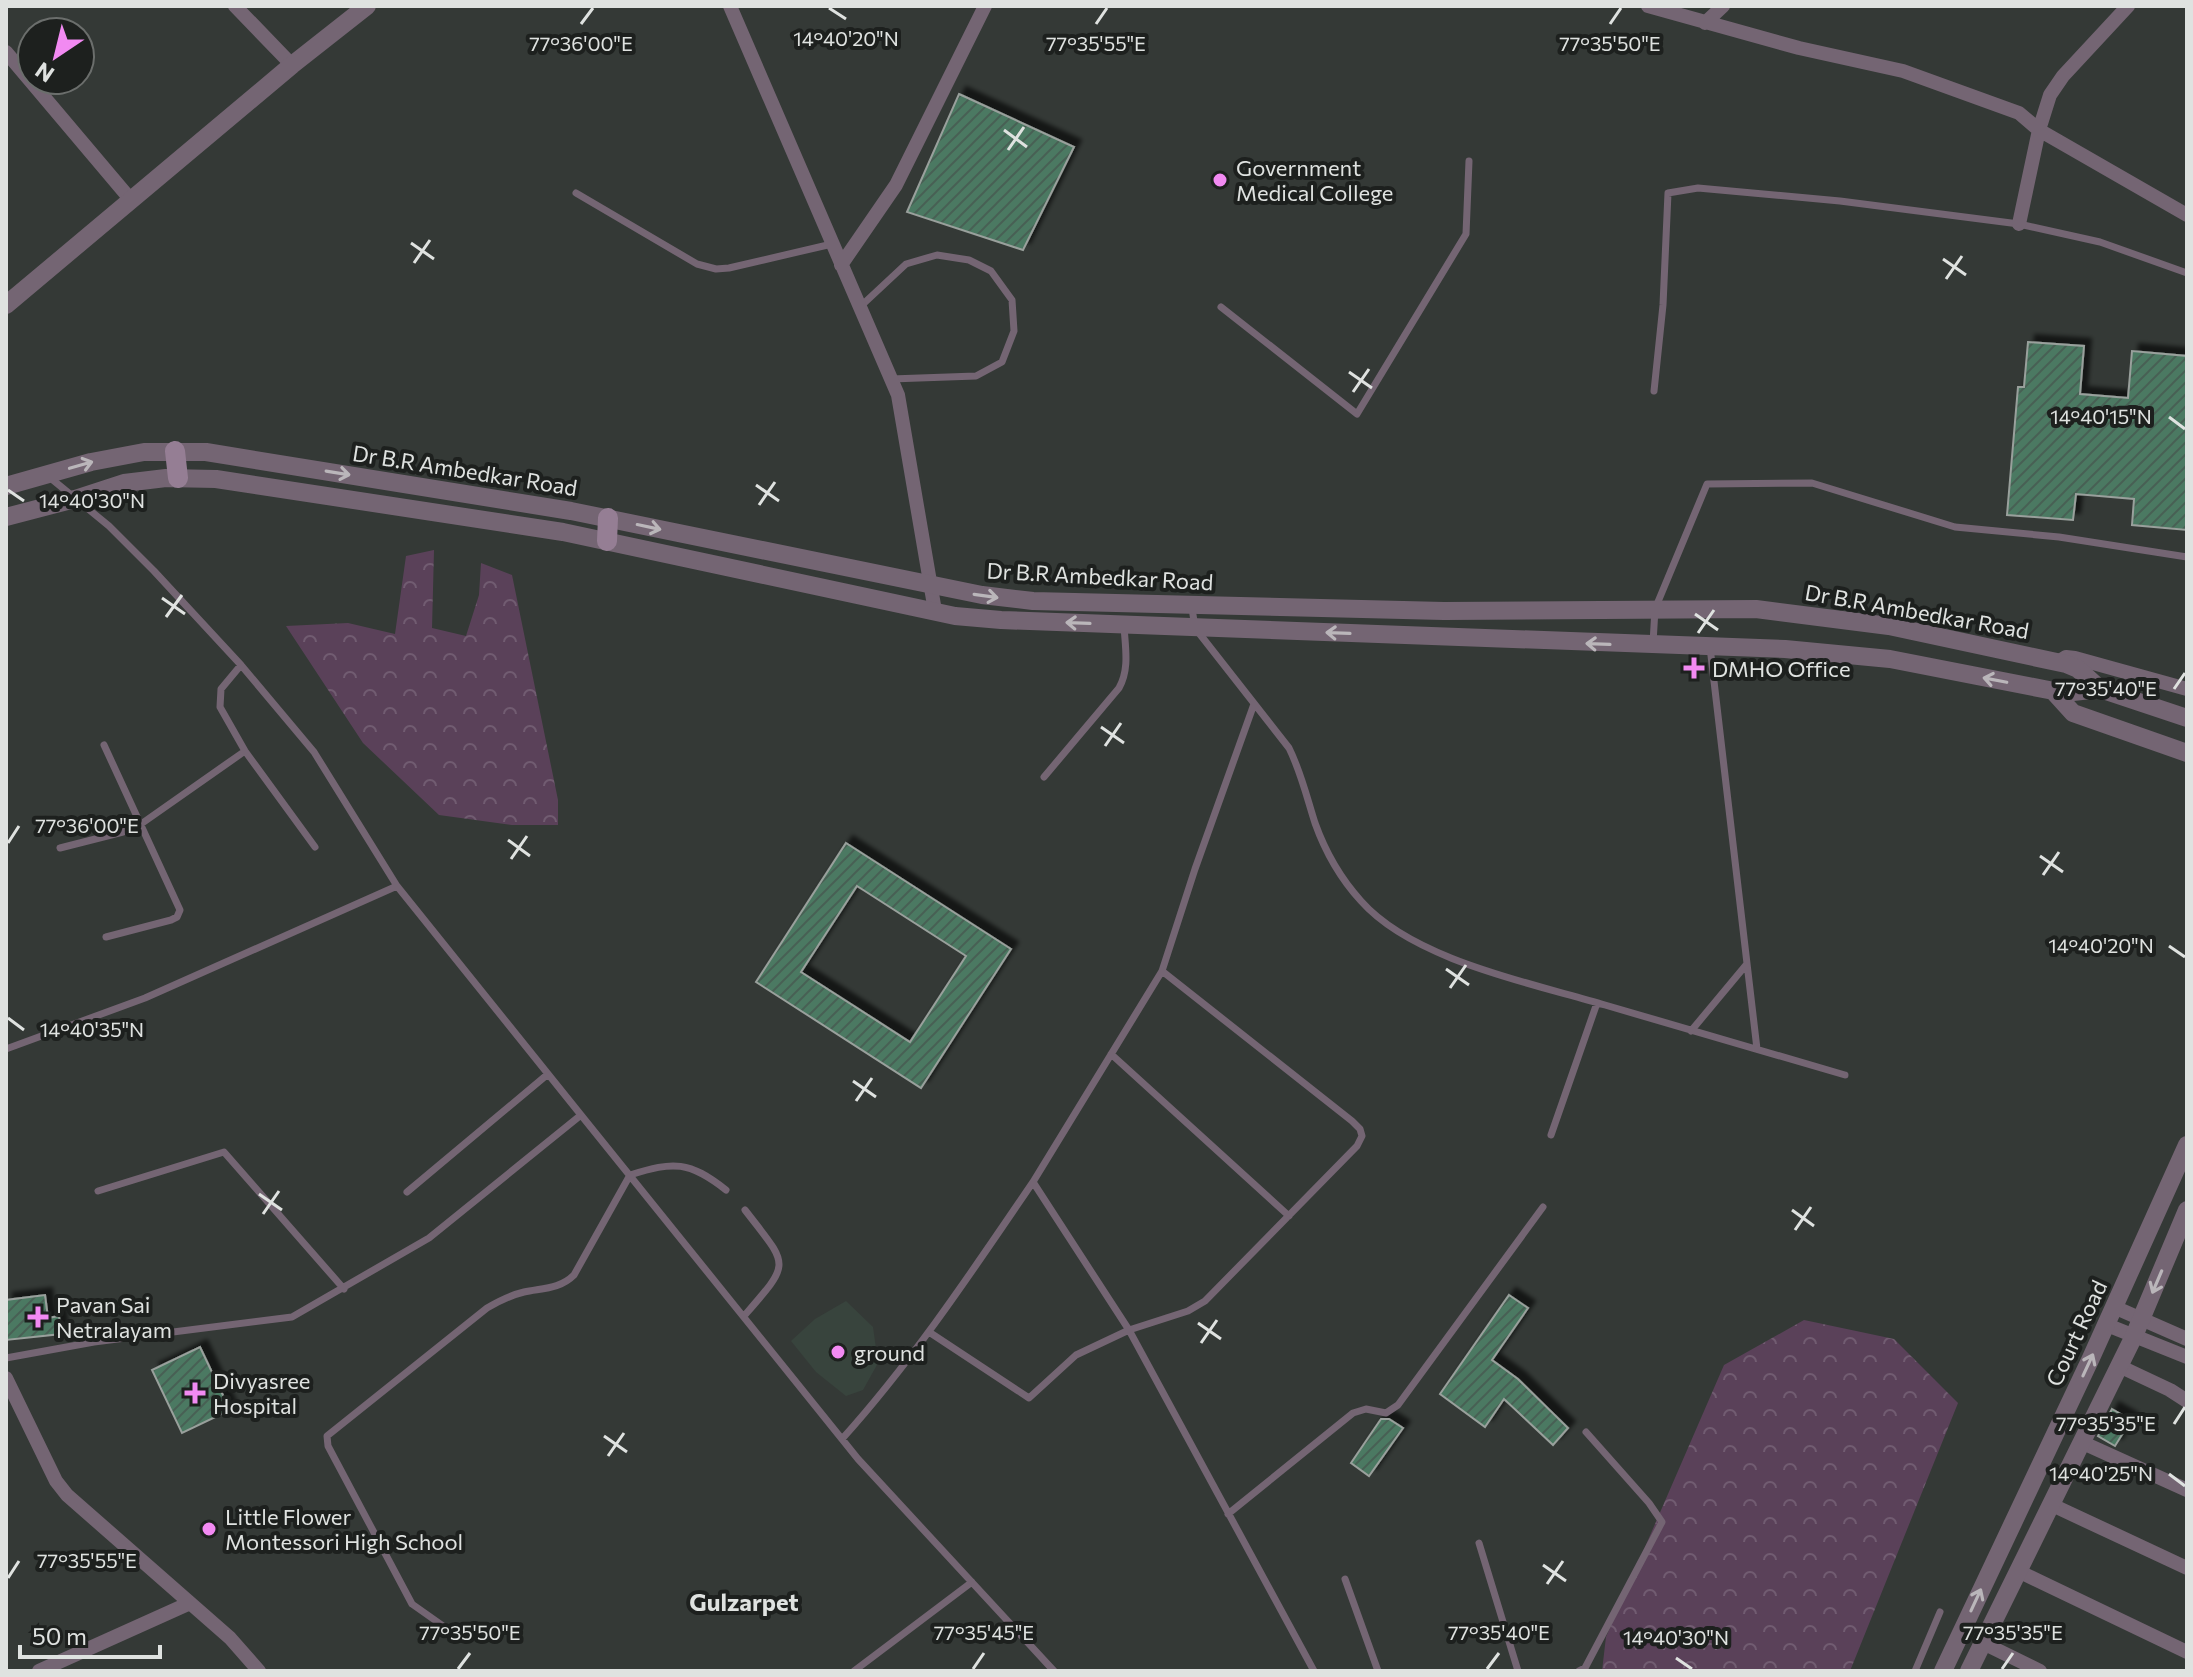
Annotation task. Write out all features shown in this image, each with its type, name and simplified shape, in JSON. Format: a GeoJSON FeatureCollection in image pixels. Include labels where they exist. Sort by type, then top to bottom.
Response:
{"type":"FeatureCollection","features":[{"type":"Feature","properties":{"kind":"main road"},"geometry":{"type":"LineString","coordinates":[[175,451],[178,478]]}},
{"type":"Feature","properties":{"kind":"main road"},"geometry":{"type":"LineString","coordinates":[[607,541],[608,518]]}},
{"type":"Feature","properties":{"kind":"street"},"geometry":{"type":"LineString","coordinates":[[235,6],[292,65]]}},
{"type":"Feature","properties":{"kind":"street"},"geometry":{"type":"LineString","coordinates":[[6,305],[292,65],[367,6]]}},
{"type":"Feature","properties":{"kind":"street"},"geometry":{"type":"LineString","coordinates":[[730,6],[898,395],[935,611]]}},
{"type":"Feature","properties":{"kind":"street"},"geometry":{"type":"LineString","coordinates":[[841,265],[896,185],[985,6]]}},
{"type":"Feature","properties":{"kind":"street"},"geometry":{"type":"LineString","coordinates":[[1648,6],[1903,71],[2019,113],[2039,130],[2187,215]]}},
{"type":"Feature","properties":{"kind":"street"},"geometry":{"type":"LineString","coordinates":[[1705,23],[1723,6]]}},
{"type":"Feature","properties":{"kind":"street"},"geometry":{"type":"LineString","coordinates":[[2019,224],[2039,130],[2050,95],[2063,76],[2128,6]]}},
{"type":"Feature","properties":{"kind":"street"},"geometry":{"type":"LineString","coordinates":[[6,52],[131,200]]}},
{"type":"Feature","properties":{"kind":"street","name":"Dr B.R Ambedkar Road"},"geometry":{"type":"LineString","coordinates":[[6,486],[144,452],[206,452],[608,518],[982,595],[1033,601],[1444,611],[1756,609],[1799,613],[1889,626],[2058,663],[2078,669],[2108,691],[2187,718]]}},
{"type":"Feature","properties":{"kind":"street","name":"Dr B.R Ambedkar Road"},"geometry":{"type":"LineString","coordinates":[[6,517],[124,483],[178,478],[216,479],[563,532],[935,611],[1001,620],[1757,647],[1890,659],[2064,693],[2108,691]]}},
{"type":"Feature","properties":{"kind":"street"},"geometry":{"type":"LineString","coordinates":[[2058,663],[2066,657],[2075,658],[2187,689]]}},
{"type":"Feature","properties":{"kind":"street"},"geometry":{"type":"LineString","coordinates":[[2053,691],[2073,713],[2187,753]]}},
{"type":"Feature","properties":{"kind":"street","name":"Court Road"},"geometry":{"type":"LineString","coordinates":[[1943,1671],[2107,1325],[2187,1145]]}},
{"type":"Feature","properties":{"kind":"street"},"geometry":{"type":"LineString","coordinates":[[1969,1671],[2138,1328],[2187,1211]]}},
{"type":"Feature","properties":{"kind":"street"},"geometry":{"type":"LineString","coordinates":[[2114,1307],[2138,1328],[2187,1357]]}},
{"type":"Feature","properties":{"kind":"street"},"geometry":{"type":"LineString","coordinates":[[2107,1325],[2187,1339]]}},
{"type":"Feature","properties":{"kind":"street"},"geometry":{"type":"LineString","coordinates":[[2119,1366],[2187,1401]]}},
{"type":"Feature","properties":{"kind":"street"},"geometry":{"type":"LineString","coordinates":[[6,1378],[56,1481],[67,1495],[230,1638],[259,1671]]}},
{"type":"Feature","properties":{"kind":"street"},"geometry":{"type":"LineString","coordinates":[[2081,1442],[2187,1490]]}},
{"type":"Feature","properties":{"kind":"street"},"geometry":{"type":"LineString","coordinates":[[2050,1504],[2187,1568]]}},
{"type":"Feature","properties":{"kind":"street"},"geometry":{"type":"LineString","coordinates":[[2018,1571],[2187,1652]]}},
{"type":"Feature","properties":{"kind":"street"},"geometry":{"type":"LineString","coordinates":[[39,1671],[190,1603]]}},
{"type":"Feature","properties":{"kind":"street"},"geometry":{"type":"LineString","coordinates":[[1983,1643],[2040,1671]]}},
{"type":"Feature","properties":{"kind":"lane"},"geometry":{"type":"LineString","coordinates":[[1221,307],[1357,414],[1466,234],[1469,161]]}},
{"type":"Feature","properties":{"kind":"lane"},"geometry":{"type":"LineString","coordinates":[[1654,391],[1663,305],[1668,193],[1698,188],[1840,201],[2019,224],[2100,242],[2187,273]]}},
{"type":"Feature","properties":{"kind":"lane"},"geometry":{"type":"LineString","coordinates":[[576,193],[697,264],[716,269],[832,244]]}},
{"type":"Feature","properties":{"kind":"lane"},"geometry":{"type":"LineString","coordinates":[[859,307],[906,264],[937,255],[969,260],[991,271],[1012,300],[1014,331],[1002,362],[976,376],[891,379]]}},
{"type":"Feature","properties":{"kind":"lane"},"geometry":{"type":"LineString","coordinates":[[47,475],[109,526],[241,665],[314,752],[397,886],[842,1439],[1054,1671]]}},
{"type":"Feature","properties":{"kind":"lane"},"geometry":{"type":"LineString","coordinates":[[1653,645],[1655,609],[1707,484],[1812,483],[1955,527],[2059,537],[2187,557]]}},
{"type":"Feature","properties":{"kind":"lane"},"geometry":{"type":"LineString","coordinates":[[1191,605],[1195,628],[1289,748],[1325,847],[1345,881],[1363,904],[1385,923],[1432,950],[1490,971],[1845,1075]]}},
{"type":"Feature","properties":{"kind":"lane"},"geometry":{"type":"LineString","coordinates":[[1044,777],[1125,677],[1124,625]]}},
{"type":"Feature","properties":{"kind":"lane"},"geometry":{"type":"LineString","coordinates":[[1710,645],[1757,1049]]}},
{"type":"Feature","properties":{"kind":"lane"},"geometry":{"type":"LineString","coordinates":[[241,665],[221,689],[220,707],[245,751],[315,847]]}},
{"type":"Feature","properties":{"kind":"lane"},"geometry":{"type":"LineString","coordinates":[[842,1439],[882,1395],[929,1332],[1033,1182],[1162,971],[1254,704]]}},
{"type":"Feature","properties":{"kind":"lane"},"geometry":{"type":"LineString","coordinates":[[104,745],[180,910],[177,917],[171,920],[106,937]]}},
{"type":"Feature","properties":{"kind":"lane"},"geometry":{"type":"LineString","coordinates":[[60,848],[123,832],[141,824],[245,751]]}},
{"type":"Feature","properties":{"kind":"lane"},"geometry":{"type":"LineString","coordinates":[[6,1049],[145,998],[397,886]]}},
{"type":"Feature","properties":{"kind":"lane"},"geometry":{"type":"LineString","coordinates":[[1691,1031],[1747,965]]}},
{"type":"Feature","properties":{"kind":"lane"},"geometry":{"type":"LineString","coordinates":[[929,1332],[1029,1398],[1076,1355],[1129,1330],[1188,1311],[1205,1301],[1357,1146],[1362,1136],[1360,1129],[1162,971]]}},
{"type":"Feature","properties":{"kind":"lane"},"geometry":{"type":"LineString","coordinates":[[1551,1135],[1597,1003]]}},
{"type":"Feature","properties":{"kind":"lane"},"geometry":{"type":"LineString","coordinates":[[1111,1054],[1289,1216]]}},
{"type":"Feature","properties":{"kind":"lane"},"geometry":{"type":"LineString","coordinates":[[407,1192],[548,1074]]}},
{"type":"Feature","properties":{"kind":"lane"},"geometry":{"type":"LineString","coordinates":[[6,1358],[94,1342],[292,1317],[429,1238],[581,1115]]}},
{"type":"Feature","properties":{"kind":"lane"},"geometry":{"type":"LineString","coordinates":[[98,1191],[224,1152],[344,1289]]}},
{"type":"Feature","properties":{"kind":"lane"},"geometry":{"type":"LineString","coordinates":[[446,1628],[412,1604],[328,1446],[327,1436],[487,1308],[512,1296],[568,1281],[630,1175],[660,1165],[690,1166],[726,1190]]}},
{"type":"Feature","properties":{"kind":"lane"},"geometry":{"type":"LineString","coordinates":[[1033,1182],[1129,1330],[1314,1671]]}},
{"type":"Feature","properties":{"kind":"lane"},"geometry":{"type":"LineString","coordinates":[[1228,1514],[1353,1413],[1366,1409],[1386,1413],[1398,1405],[1543,1207]]}},
{"type":"Feature","properties":{"kind":"lane"},"geometry":{"type":"LineString","coordinates":[[744,1316],[775,1280],[780,1262],[777,1251],[745,1210]]}},
{"type":"Feature","properties":{"kind":"lane"},"geometry":{"type":"LineString","coordinates":[[1579,1671],[1585,1668],[1662,1522],[1586,1432]]}},
{"type":"Feature","properties":{"kind":"lane"},"geometry":{"type":"LineString","coordinates":[[1479,1543],[1518,1671]]}},
{"type":"Feature","properties":{"kind":"lane"},"geometry":{"type":"LineString","coordinates":[[1345,1579],[1378,1671]]}},
{"type":"Feature","properties":{"kind":"lane"},"geometry":{"type":"LineString","coordinates":[[854,1671],[972,1582]]}},
{"type":"Feature","properties":{"kind":"lane"},"geometry":{"type":"LineString","coordinates":[[1915,1671],[1940,1612]]}},
{"type":"Feature","properties":{"kind":"shaded area","name":"ground"},"geometry":{"type":"Polygon","coordinates":[[[846,1301],[873,1327],[878,1363],[863,1390],[846,1396],[816,1372],[791,1341],[815,1319],[846,1301]]]}},
{"type":"Feature","properties":{"kind":"green space"},"geometry":{"type":"Polygon","coordinates":[[[434,550],[432,628],[466,636],[479,595],[481,563],[512,575],[558,800],[558,825],[512,825],[439,815],[363,743],[286,626],[348,623],[395,634],[406,556],[434,550]]]}},
{"type":"Feature","properties":{"kind":"green space"},"geometry":{"type":"Polygon","coordinates":[[[1804,1320],[1894,1339],[1958,1403],[1850,1671],[1602,1671],[1606,1637],[1724,1365],[1804,1320]]]}},
{"type":"Feature","properties":{"kind":"building"},"geometry":{"type":"Polygon","coordinates":[[[959,94],[1074,147],[1023,250],[907,212],[959,94]]]}},
{"type":"Feature","properties":{"kind":"building"},"geometry":{"type":"Polygon","coordinates":[[[2028,342],[2084,346],[2080,394],[2128,398],[2132,351],[2187,356],[2187,530],[2132,525],[2134,499],[2076,494],[2073,520],[2007,515],[2018,387],[2024,387],[2028,342]]]}},
{"type":"Feature","properties":{"kind":"building"},"geometry":{"type":"Polygon","coordinates":[[[846,843],[1011,949],[921,1088],[756,982],[846,843]],[[857,886],[801,972],[910,1042],[966,956],[857,886]]]}},
{"type":"Feature","properties":{"kind":"building"},"geometry":{"type":"Polygon","coordinates":[[[45,1295],[48,1318],[59,1316],[61,1334],[6,1340],[6,1300],[45,1295]]]}},
{"type":"Feature","properties":{"kind":"building"},"geometry":{"type":"Polygon","coordinates":[[[1509,1295],[1528,1308],[1492,1360],[1518,1379],[1568,1428],[1553,1445],[1504,1399],[1485,1427],[1440,1394],[1509,1295]]]}},
{"type":"Feature","properties":{"kind":"building"},"geometry":{"type":"Polygon","coordinates":[[[200,1347],[230,1410],[182,1433],[152,1370],[200,1347]]]}},
{"type":"Feature","properties":{"kind":"building"},"geometry":{"type":"Polygon","coordinates":[[[2112,1409],[2131,1420],[2115,1446],[2098,1436],[2112,1409]]]}},
{"type":"Feature","properties":{"kind":"building"},"geometry":{"type":"Polygon","coordinates":[[[1381,1419],[1389,1419],[1403,1428],[1369,1476],[1351,1463],[1381,1419]]]}},
{"type":"Feature","properties":{"kind":"place","name":"Government Medical College"},"geometry":{"type":"Point","coordinates":[1220,180]}},
{"type":"Feature","properties":{"kind":"place","name":"DMHO Office"},"geometry":{"type":"Point","coordinates":[1694,668]}},
{"type":"Feature","properties":{"kind":"place","name":"Pavan Sai Netralayam"},"geometry":{"type":"Point","coordinates":[38,1317]}},
{"type":"Feature","properties":{"kind":"place","name":"ground"},"geometry":{"type":"Point","coordinates":[838,1352]}},
{"type":"Feature","properties":{"kind":"place","name":"Divyasree Hospital"},"geometry":{"type":"Point","coordinates":[195,1393]}},
{"type":"Feature","properties":{"kind":"place","name":"Little Flower Montessori High School"},"geometry":{"type":"Point","coordinates":[209,1529]}},
{"type":"Feature","properties":{"kind":"district","name":"Gulzarpet"},"geometry":{"type":"Point","coordinates":[744,1601]}}]}
